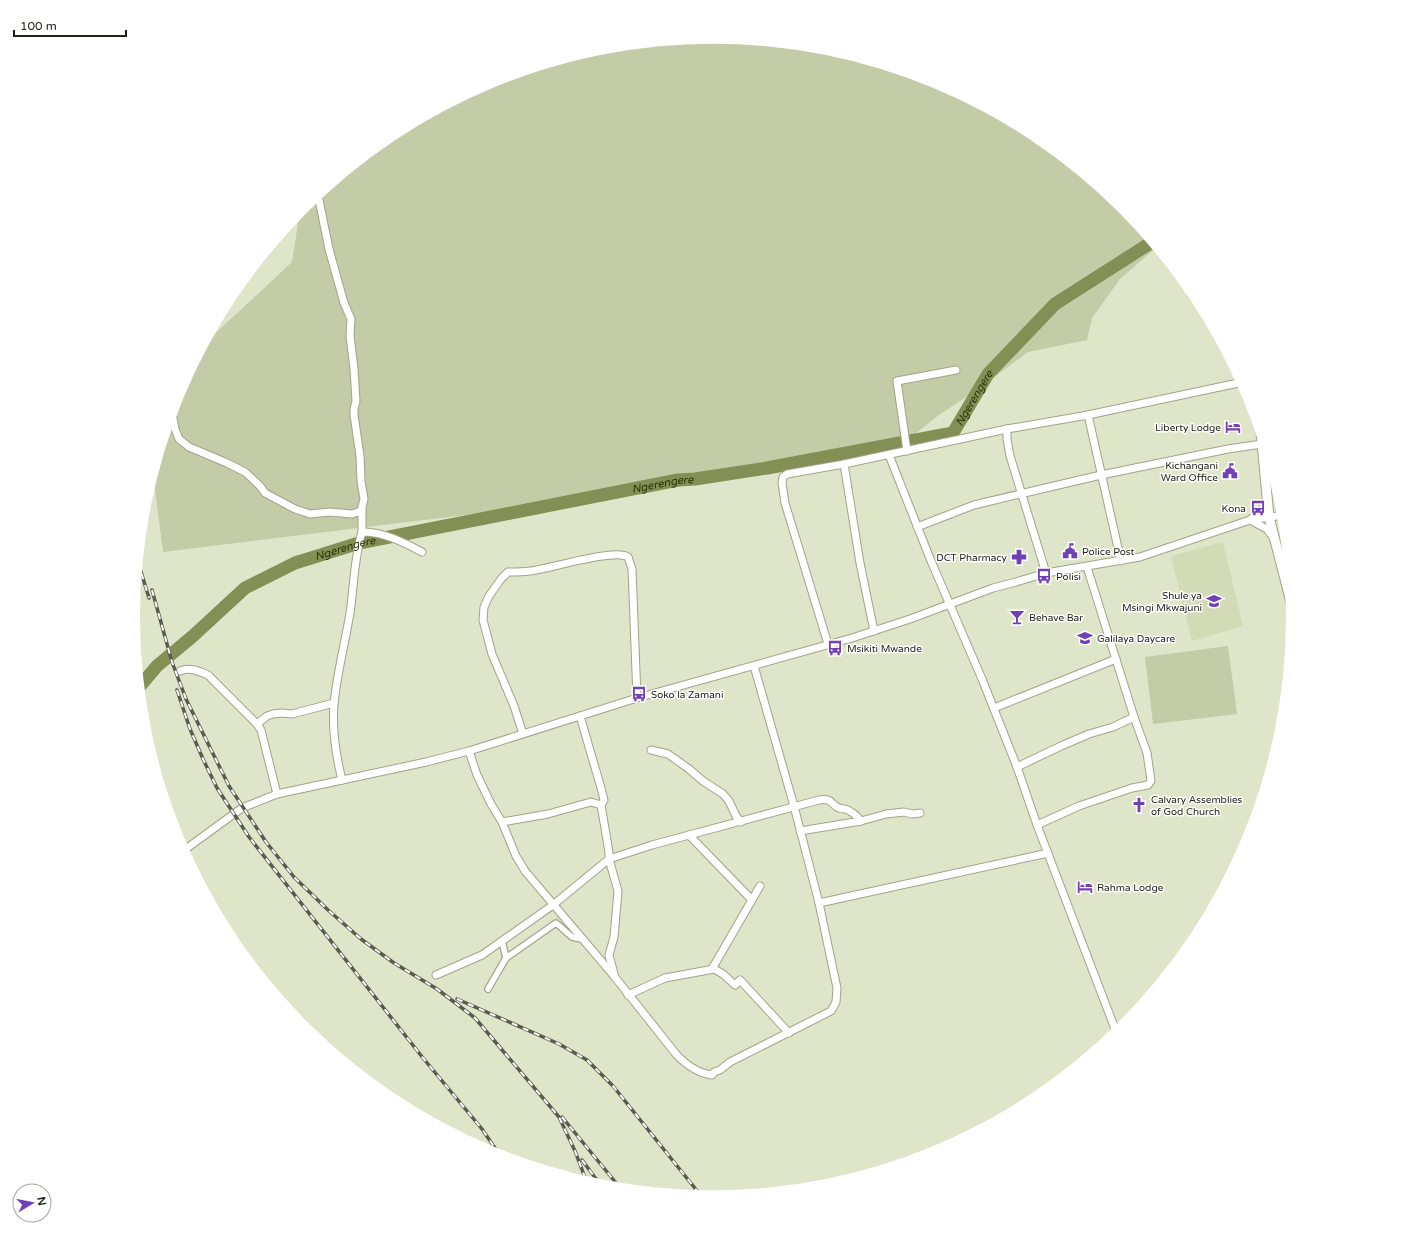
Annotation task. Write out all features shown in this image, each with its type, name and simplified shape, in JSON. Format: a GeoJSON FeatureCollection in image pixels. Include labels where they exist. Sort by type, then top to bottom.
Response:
{"type":"FeatureCollection","features":[{"type":"Feature","properties":{"kind":"street"},"geometry":{"type":"LineString","coordinates":[[319,201],[329,249],[344,303],[351,319],[350,329],[356,401],[354,409],[364,498],[362,509],[362,532],[357,548],[357,560],[350,612],[334,703],[335,736],[339,769],[342,780]]}},
{"type":"Feature","properties":{"kind":"street"},"geometry":{"type":"LineString","coordinates":[[907,451],[897,381],[956,370]]}},
{"type":"Feature","properties":{"kind":"street"},"geometry":{"type":"LineString","coordinates":[[828,644],[785,503],[782,483],[783,477],[787,474],[889,455],[1007,428],[1088,415],[1237,383]]}},
{"type":"Feature","properties":{"kind":"street"},"geometry":{"type":"LineString","coordinates":[[1088,415],[1121,561]]}},
{"type":"Feature","properties":{"kind":"street"},"geometry":{"type":"LineString","coordinates":[[174,423],[180,438],[189,447],[245,472],[260,486],[265,493],[295,510],[310,514],[330,512],[352,514],[359,513],[362,509]]}},
{"type":"Feature","properties":{"kind":"street"},"geometry":{"type":"LineString","coordinates":[[1007,428],[1010,456],[1020,494],[1046,573]]}},
{"type":"Feature","properties":{"kind":"street"},"geometry":{"type":"LineString","coordinates":[[917,527],[974,505],[1101,475],[1228,449],[1260,444]]}},
{"type":"Feature","properties":{"kind":"street"},"geometry":{"type":"LineString","coordinates":[[1263,454],[1269,517],[1286,585]]}},
{"type":"Feature","properties":{"kind":"street"},"geometry":{"type":"LineString","coordinates":[[889,455],[917,527],[994,708],[1114,1027]]}},
{"type":"Feature","properties":{"kind":"street"},"geometry":{"type":"LineString","coordinates":[[844,464],[860,563],[874,631]]}},
{"type":"Feature","properties":{"kind":"street"},"geometry":{"type":"LineString","coordinates":[[1250,520],[1263,508],[1267,502]]}},
{"type":"Feature","properties":{"kind":"street"},"geometry":{"type":"LineString","coordinates":[[188,847],[242,808],[277,794],[426,762],[469,751],[637,698],[874,631],[993,588],[1046,573],[1140,558],[1250,520],[1278,516]]}},
{"type":"Feature","properties":{"kind":"street"},"geometry":{"type":"LineString","coordinates":[[1250,520],[1267,529],[1273,537]]}},
{"type":"Feature","properties":{"kind":"street"},"geometry":{"type":"LineString","coordinates":[[362,532],[371,532],[397,539],[422,552]]}},
{"type":"Feature","properties":{"kind":"street"},"geometry":{"type":"LineString","coordinates":[[523,734],[514,706],[492,654],[483,620],[484,607],[489,596],[508,572],[530,571],[620,554],[628,558],[632,569],[637,698]]}},
{"type":"Feature","properties":{"kind":"street"},"geometry":{"type":"LineString","coordinates":[[1037,825],[1079,806],[1151,783],[1149,762],[1088,567]]}},
{"type":"Feature","properties":{"kind":"street"},"geometry":{"type":"LineString","coordinates":[[994,708],[1116,660]]}},
{"type":"Feature","properties":{"kind":"street"},"geometry":{"type":"LineString","coordinates":[[469,751],[477,775],[491,804],[502,822],[516,856],[525,871],[581,939],[614,976],[682,1060],[692,1069],[712,1075],[714,1072],[720,1070],[730,1062],[831,1011],[836,1002],[837,988],[819,903],[794,806],[754,666]]}},
{"type":"Feature","properties":{"kind":"street"},"geometry":{"type":"LineString","coordinates":[[180,671],[189,669],[208,674],[258,724],[261,730],[277,794]]}},
{"type":"Feature","properties":{"kind":"street"},"geometry":{"type":"LineString","coordinates":[[258,724],[267,716],[273,714],[292,714],[334,703]]}},
{"type":"Feature","properties":{"kind":"street"},"geometry":{"type":"LineString","coordinates":[[580,716],[601,785],[604,800],[601,805],[610,852],[608,859],[618,892],[614,937],[610,955],[614,976]]}},
{"type":"Feature","properties":{"kind":"street"},"geometry":{"type":"LineString","coordinates":[[1017,767],[1089,734],[1113,727],[1134,717]]}},
{"type":"Feature","properties":{"kind":"street"},"geometry":{"type":"LineString","coordinates":[[651,750],[668,754],[703,781],[723,794],[730,801],[736,816],[741,822]]}},
{"type":"Feature","properties":{"kind":"street"},"geometry":{"type":"LineString","coordinates":[[436,975],[482,955],[553,905],[608,859],[652,845],[741,822],[794,806],[826,799],[839,808],[852,812],[861,821]]}},
{"type":"Feature","properties":{"kind":"street"},"geometry":{"type":"LineString","coordinates":[[502,822],[548,814],[592,802],[601,805]]}},
{"type":"Feature","properties":{"kind":"street"},"geometry":{"type":"LineString","coordinates":[[800,831],[861,821],[886,814],[904,812],[912,814],[920,813]]}},
{"type":"Feature","properties":{"kind":"street"},"geometry":{"type":"LineString","coordinates":[[689,835],[752,899]]}},
{"type":"Feature","properties":{"kind":"street"},"geometry":{"type":"LineString","coordinates":[[819,903],[1048,853]]}},
{"type":"Feature","properties":{"kind":"street"},"geometry":{"type":"LineString","coordinates":[[712,969],[760,886]]}},
{"type":"Feature","properties":{"kind":"street"},"geometry":{"type":"LineString","coordinates":[[488,990],[506,958],[564,918]]}},
{"type":"Feature","properties":{"kind":"street"},"geometry":{"type":"LineString","coordinates":[[556,923],[572,937],[581,939]]}},
{"type":"Feature","properties":{"kind":"street"},"geometry":{"type":"LineString","coordinates":[[502,941],[506,958]]}},
{"type":"Feature","properties":{"kind":"street"},"geometry":{"type":"LineString","coordinates":[[628,995],[665,978],[714,969],[723,974],[735,985],[740,980],[789,1033]]}},
{"type":"Feature","properties":{"kind":"shaded area"},"geometry":{"type":"Polygon","coordinates":[[[714,44],[751,45],[825,55],[898,74],[967,103],[1032,141],[1063,163],[1092,186],[1119,212],[1154,250],[1120,279],[1092,318],[1087,340],[1028,352],[978,389],[939,415],[884,458],[563,503],[163,552],[155,490],[170,433],[199,364],[216,333],[292,262],[298,222],[335,186],[395,141],[460,103],[529,74],[602,55],[676,45],[714,44]]]}},
{"type":"Feature","properties":{"kind":"shaded area"},"geometry":{"type":"Polygon","coordinates":[[[1223,542],[1243,626],[1192,641],[1171,556],[1223,542]]]}},
{"type":"Feature","properties":{"kind":"shaded area"},"geometry":{"type":"Polygon","coordinates":[[[1228,646],[1237,714],[1153,724],[1145,657],[1228,646]]]}},
{"type":"Feature","properties":{"kind":"waterway","name":"Ngerengere"},"geometry":{"type":"LineString","coordinates":[[144,681],[157,666],[193,636],[245,588],[295,563],[359,543],[678,480],[695,479],[767,468],[953,433],[988,374],[1055,304],[1149,244]]}},
{"type":"Feature","properties":{"kind":"railway"},"geometry":{"type":"LineString","coordinates":[[142,574],[149,598]]}},
{"type":"Feature","properties":{"kind":"railway"},"geometry":{"type":"LineString","coordinates":[[152,590],[172,662],[186,699],[229,786],[266,842],[294,877],[361,939],[394,963],[437,989],[475,1018],[559,1117],[575,1151],[584,1176]]}},
{"type":"Feature","properties":{"kind":"railway"},"geometry":{"type":"LineString","coordinates":[[177,690],[190,729],[217,788],[249,837],[423,1058],[482,1129],[494,1147]]}},
{"type":"Feature","properties":{"kind":"railway"},"geometry":{"type":"LineString","coordinates":[[457,999],[559,1044],[587,1060],[613,1086],[697,1191]]}},
{"type":"Feature","properties":{"kind":"railway"},"geometry":{"type":"LineString","coordinates":[[562,1117],[615,1182]]}},
{"type":"Feature","properties":{"kind":"railway"},"geometry":{"type":"LineString","coordinates":[[582,1160],[596,1178]]}},
{"type":"Feature","properties":{"kind":"place","name":"Liberty Lodge"},"geometry":{"type":"Point","coordinates":[1233,427]}},
{"type":"Feature","properties":{"kind":"place","name":"Kichangani Ward Office"},"geometry":{"type":"Point","coordinates":[1230,471]}},
{"type":"Feature","properties":{"kind":"place","name":"Kona"},"geometry":{"type":"Point","coordinates":[1258,508]}},
{"type":"Feature","properties":{"kind":"place","name":"Police Post"},"geometry":{"type":"Point","coordinates":[1070,551]}},
{"type":"Feature","properties":{"kind":"place","name":"DCT Pharmacy"},"geometry":{"type":"Point","coordinates":[1019,557]}},
{"type":"Feature","properties":{"kind":"place","name":"Polisi"},"geometry":{"type":"Point","coordinates":[1044,576]}},
{"type":"Feature","properties":{"kind":"place","name":"Shule ya Msingi Mkwajuni"},"geometry":{"type":"Point","coordinates":[1214,601]}},
{"type":"Feature","properties":{"kind":"place","name":"Behave Bar"},"geometry":{"type":"Point","coordinates":[1017,617]}},
{"type":"Feature","properties":{"kind":"place","name":"Galilaya Daycare"},"geometry":{"type":"Point","coordinates":[1085,638]}},
{"type":"Feature","properties":{"kind":"place","name":"Msikiti Mwande"},"geometry":{"type":"Point","coordinates":[835,648]}},
{"type":"Feature","properties":{"kind":"place","name":"Soko la Zamani"},"geometry":{"type":"Point","coordinates":[639,694]}},
{"type":"Feature","properties":{"kind":"place","name":"Calvary Assemblies of God Church"},"geometry":{"type":"Point","coordinates":[1139,805]}},
{"type":"Feature","properties":{"kind":"place","name":"Rahma Lodge"},"geometry":{"type":"Point","coordinates":[1085,887]}}]}
